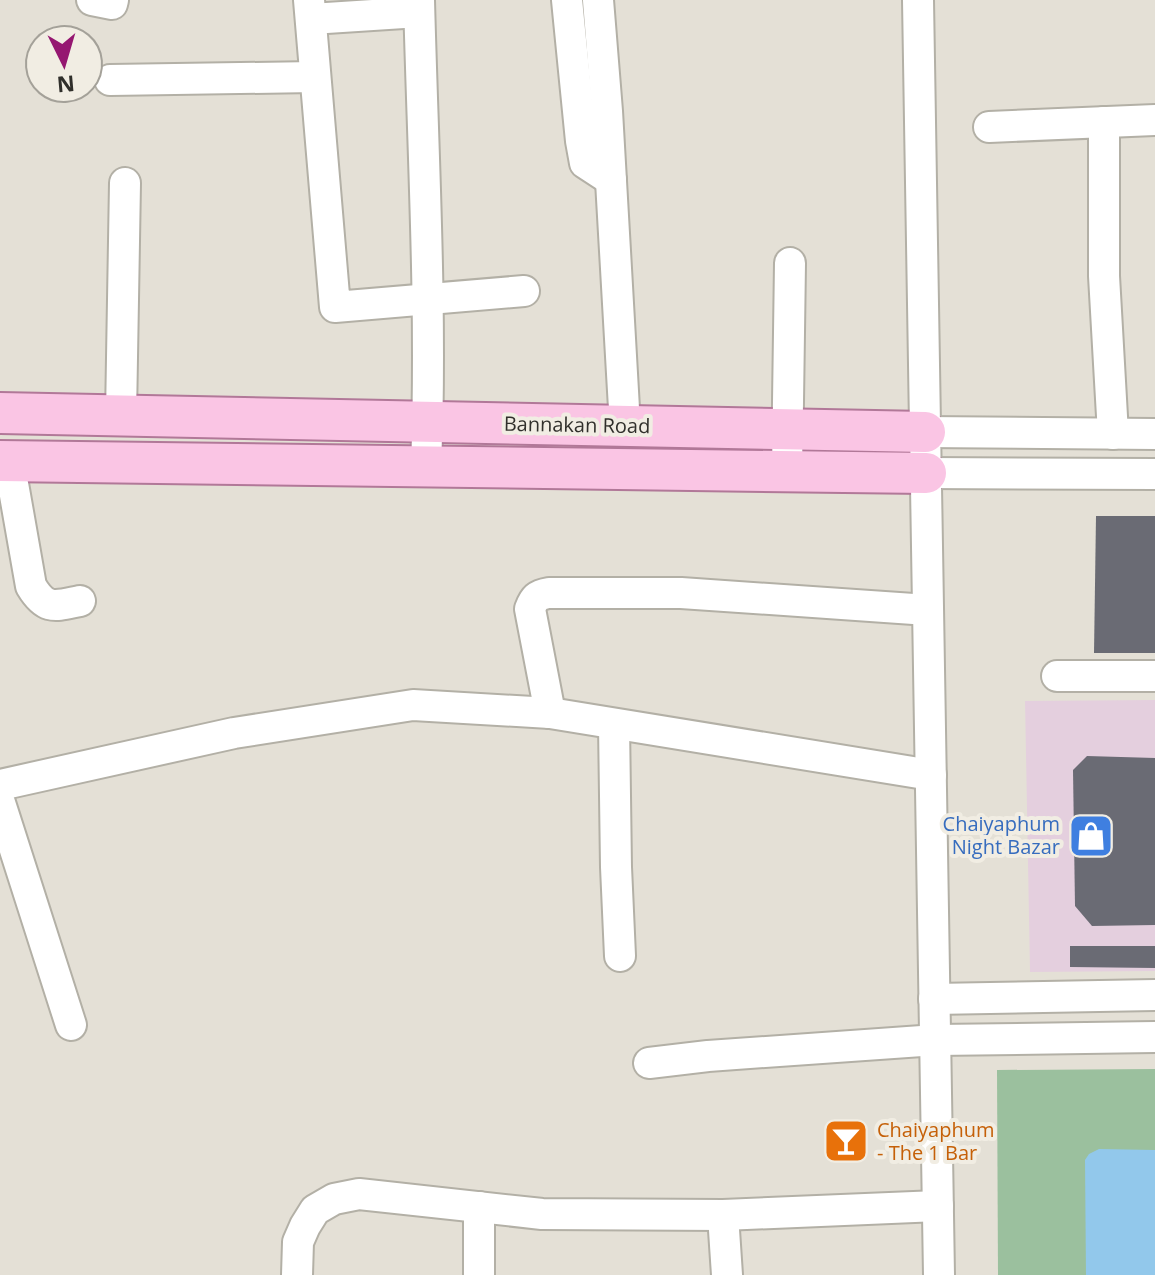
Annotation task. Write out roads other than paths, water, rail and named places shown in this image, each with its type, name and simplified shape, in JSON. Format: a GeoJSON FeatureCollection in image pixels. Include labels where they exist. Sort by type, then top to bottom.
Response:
{"type":"FeatureCollection","features":[{"type":"Feature","properties":{"kind":"main road","name":"Bannakan Road"},"geometry":{"type":"LineString","coordinates":[[0,413],[925,432]]}},
{"type":"Feature","properties":{"kind":"main road"},"geometry":{"type":"LineString","coordinates":[[4,461],[926,473]]}},
{"type":"Feature","properties":{"kind":"street"},"geometry":{"type":"LineString","coordinates":[[92,0],[112,4],[113,0]]}},
{"type":"Feature","properties":{"kind":"street"},"geometry":{"type":"LineString","coordinates":[[567,0],[585,163],[611,180]]}},
{"type":"Feature","properties":{"kind":"street"},"geometry":{"type":"LineString","coordinates":[[598,0],[625,426]]}},
{"type":"Feature","properties":{"kind":"street"},"geometry":{"type":"LineString","coordinates":[[918,0],[939,1275]]}},
{"type":"Feature","properties":{"kind":"street"},"geometry":{"type":"LineString","coordinates":[[426,467],[427,301],[419,6],[310,9],[335,307],[427,301],[524,291]]}},
{"type":"Feature","properties":{"kind":"street"},"geometry":{"type":"LineString","coordinates":[[110,80],[315,77]]}},
{"type":"Feature","properties":{"kind":"street"},"geometry":{"type":"LineString","coordinates":[[989,127],[1155,120]]}},
{"type":"Feature","properties":{"kind":"street"},"geometry":{"type":"LineString","coordinates":[[1104,122],[1104,276],[1113,434]]}},
{"type":"Feature","properties":{"kind":"street"},"geometry":{"type":"LineString","coordinates":[[121,416],[125,183]]}},
{"type":"Feature","properties":{"kind":"street"},"geometry":{"type":"LineString","coordinates":[[787,471],[790,263]]}},
{"type":"Feature","properties":{"kind":"street"},"geometry":{"type":"LineString","coordinates":[[164,463],[168,417]]}},
{"type":"Feature","properties":{"kind":"street","name":"Bannakan Road"},"geometry":{"type":"LineString","coordinates":[[925,432],[1155,434]]}},
{"type":"Feature","properties":{"kind":"street"},"geometry":{"type":"LineString","coordinates":[[4,461],[31,586],[39,599],[54,607],[80,601]]}},
{"type":"Feature","properties":{"kind":"street"},"geometry":{"type":"LineString","coordinates":[[926,473],[1155,474]]}},
{"type":"Feature","properties":{"kind":"street"},"geometry":{"type":"LineString","coordinates":[[550,713],[530,609],[538,595],[681,593],[928,610]]}},
{"type":"Feature","properties":{"kind":"street"},"geometry":{"type":"LineString","coordinates":[[1057,676],[1155,676]]}},
{"type":"Feature","properties":{"kind":"street"},"geometry":{"type":"LineString","coordinates":[[0,785],[234,733],[413,705],[550,713],[931,775]]}},
{"type":"Feature","properties":{"kind":"street"},"geometry":{"type":"LineString","coordinates":[[614,724],[620,956]]}},
{"type":"Feature","properties":{"kind":"street"},"geometry":{"type":"LineString","coordinates":[[0,803],[71,1025]]}},
{"type":"Feature","properties":{"kind":"street"},"geometry":{"type":"LineString","coordinates":[[934,999],[1155,995]]}},
{"type":"Feature","properties":{"kind":"street"},"geometry":{"type":"LineString","coordinates":[[649,1063],[936,1040],[1155,1037]]}},
{"type":"Feature","properties":{"kind":"street"},"geometry":{"type":"LineString","coordinates":[[297,1275],[298,1242],[315,1210],[334,1199],[359,1194],[542,1214],[723,1215],[938,1206]]}},
{"type":"Feature","properties":{"kind":"street"},"geometry":{"type":"LineString","coordinates":[[479,1207],[479,1275]]}},
{"type":"Feature","properties":{"kind":"street"},"geometry":{"type":"LineString","coordinates":[[723,1215],[727,1275]]}},
{"type":"Feature","properties":{"kind":"water"},"geometry":{"type":"Polygon","coordinates":[[[1099,1149],[1155,1150],[1155,1275],[1086,1275],[1085,1160],[1099,1149]]]}},
{"type":"Feature","properties":{"kind":"place","name":"Chaiyaphum Night Bazar"},"geometry":{"type":"Point","coordinates":[1091,836]}},
{"type":"Feature","properties":{"kind":"place","name":"Chaiyaphum - The 1 Bar"},"geometry":{"type":"Point","coordinates":[846,1141]}}]}
